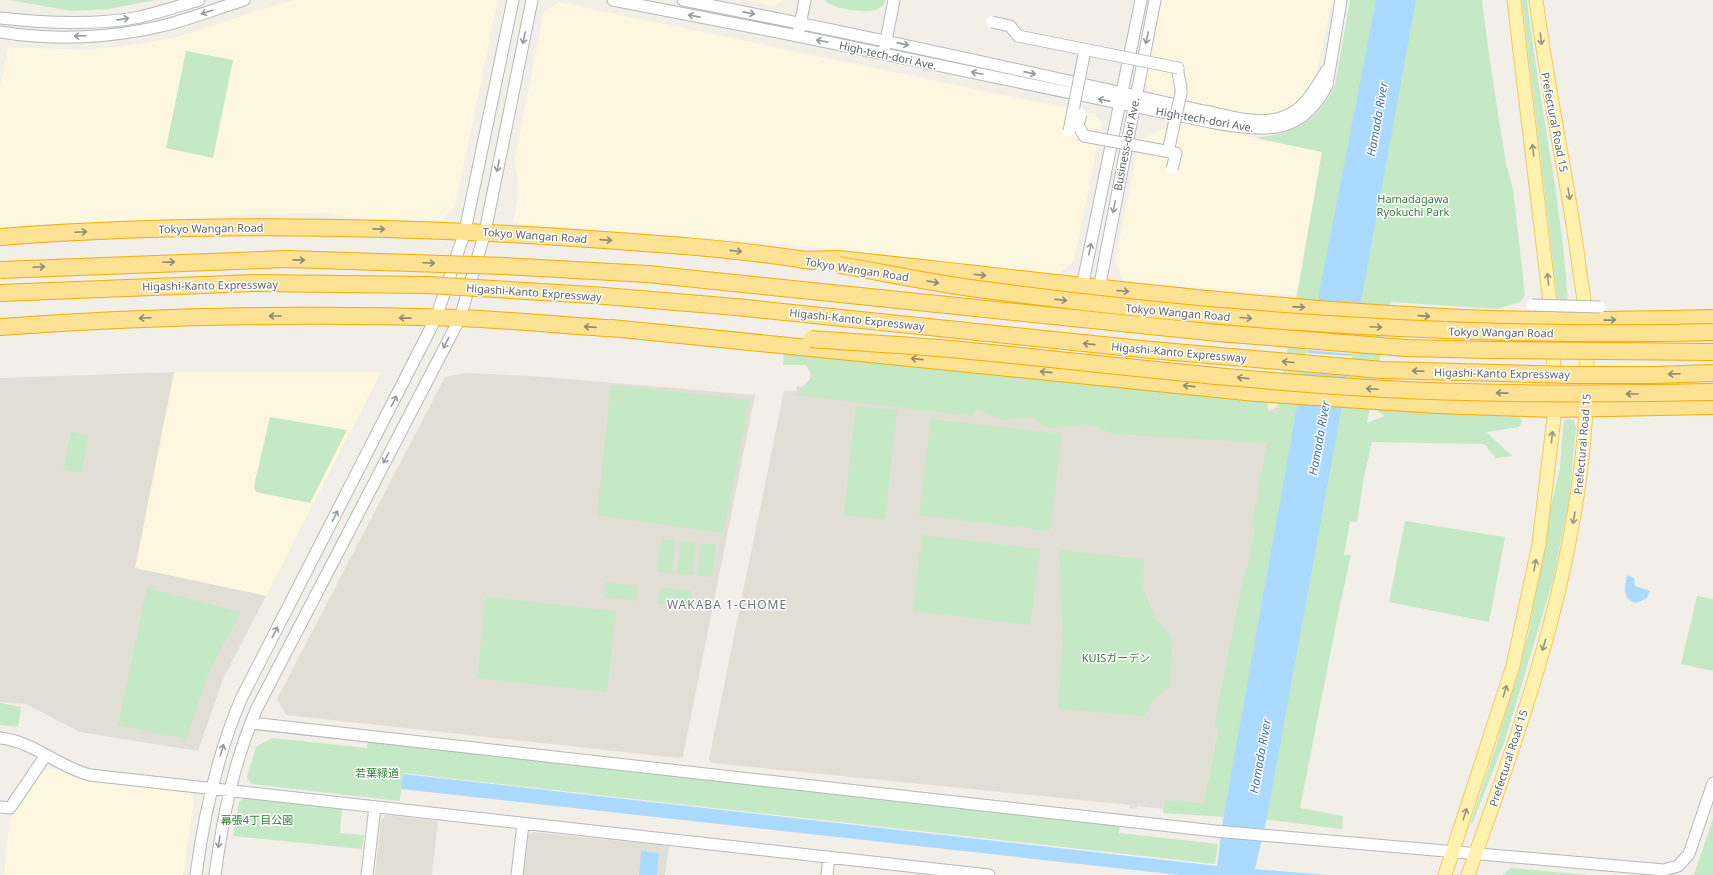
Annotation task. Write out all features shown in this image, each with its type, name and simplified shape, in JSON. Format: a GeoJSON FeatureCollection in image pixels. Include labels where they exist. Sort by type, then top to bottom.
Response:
{"type":"FeatureCollection","features":[{"type":"Feature","properties":{"kind":"highway","name":"Tokyo Wangan Road"},"geometry":{"type":"LineString","coordinates":[[0,237],[151,229],[226,228],[350,228],[485,232],[654,243],[776,255],[990,291],[1096,304],[1279,321],[1488,333],[1713,332]]}},
{"type":"Feature","properties":{"kind":"highway","name":"Higashi-Kanto Expressway"},"geometry":{"type":"LineString","coordinates":[[0,270],[286,259],[505,266],[647,274],[1218,333],[1406,348],[1713,352]]}},
{"type":"Feature","properties":{"kind":"highway"},"geometry":{"type":"LineString","coordinates":[[802,260],[838,259],[1099,289],[1260,304],[1444,318],[1586,320],[1713,318]]}},
{"type":"Feature","properties":{"kind":"highway","name":"Higashi-Kanto Expressway"},"geometry":{"type":"LineString","coordinates":[[0,293],[254,283],[427,285],[592,295],[728,307],[1151,350],[1382,370],[1565,375],[1653,375],[1713,372]]}},
{"type":"Feature","properties":{"kind":"highway"},"geometry":{"type":"LineString","coordinates":[[0,327],[151,318],[330,316],[460,318],[957,349],[1272,381],[1366,388],[1543,394],[1713,392]]}},
{"type":"Feature","properties":{"kind":"highway"},"geometry":{"type":"LineString","coordinates":[[611,328],[1256,393],[1436,405],[1555,408],[1713,406]]}},
{"type":"Feature","properties":{"kind":"main road","name":"Prefectural Road 15"},"geometry":{"type":"LineString","coordinates":[[1445,875],[1454,852],[1513,666],[1528,604],[1539,544],[1555,408],[1552,320],[1514,0]]}},
{"type":"Feature","properties":{"kind":"main road","name":"Prefectural Road 15"},"geometry":{"type":"LineString","coordinates":[[1468,875],[1537,671],[1569,551],[1581,479],[1587,408],[1586,320],[1569,192],[1544,66],[1536,0]]}},
{"type":"Feature","properties":{"kind":"street"},"geometry":{"type":"LineString","coordinates":[[0,18],[66,22],[115,20],[161,12],[199,0]]}},
{"type":"Feature","properties":{"kind":"street"},"geometry":{"type":"LineString","coordinates":[[0,32],[48,37],[122,33],[166,25],[244,0]]}},
{"type":"Feature","properties":{"kind":"street"},"geometry":{"type":"LineString","coordinates":[[196,875],[206,807],[224,741],[241,699],[436,318],[465,231],[513,0]]}},
{"type":"Feature","properties":{"kind":"street"},"geometry":{"type":"LineString","coordinates":[[215,875],[229,790],[250,723],[334,557],[460,318],[485,232],[532,0]]}},
{"type":"Feature","properties":{"kind":"street","name":"High-tech-dori Ave."},"geometry":{"type":"LineString","coordinates":[[613,0],[884,54],[1121,98]]}},
{"type":"Feature","properties":{"kind":"street","name":"High-tech-dori Ave."},"geometry":{"type":"LineString","coordinates":[[683,0],[886,40],[1244,127],[1273,128],[1288,124],[1301,117],[1321,97],[1327,85],[1341,0]]}},
{"type":"Feature","properties":{"kind":"street"},"geometry":{"type":"LineString","coordinates":[[798,36],[805,0]]}},
{"type":"Feature","properties":{"kind":"street"},"geometry":{"type":"LineString","coordinates":[[884,54],[894,0]]}},
{"type":"Feature","properties":{"kind":"street","name":"Business-dori Ave."},"geometry":{"type":"LineString","coordinates":[[1082,287],[1141,0]]}},
{"type":"Feature","properties":{"kind":"street","name":"Business-dori Ave."},"geometry":{"type":"LineString","coordinates":[[1099,289],[1134,101],[1155,0]]}},
{"type":"Feature","properties":{"kind":"street"},"geometry":{"type":"LineString","coordinates":[[992,22],[1010,26],[1018,36],[1178,68],[1177,76],[1182,84],[1168,152]]}},
{"type":"Feature","properties":{"kind":"street"},"geometry":{"type":"LineString","coordinates":[[1072,127],[1085,50]]}},
{"type":"Feature","properties":{"kind":"street"},"geometry":{"type":"LineString","coordinates":[[1072,127],[1081,114]]}},
{"type":"Feature","properties":{"kind":"street"},"geometry":{"type":"LineString","coordinates":[[1072,127],[1084,136],[1176,153],[1172,169]]}},
{"type":"Feature","properties":{"kind":"street"},"geometry":{"type":"LineString","coordinates":[[1532,305],[1600,307]]}},
{"type":"Feature","properties":{"kind":"street"},"geometry":{"type":"LineString","coordinates":[[250,723],[1215,831],[1670,870],[1678,866],[1689,854],[1713,783]]}},
{"type":"Feature","properties":{"kind":"street"},"geometry":{"type":"LineString","coordinates":[[0,738],[25,744],[73,771],[90,775],[989,875]]}},
{"type":"Feature","properties":{"kind":"street"},"geometry":{"type":"LineString","coordinates":[[0,807],[10,808],[46,755]]}},
{"type":"Feature","properties":{"kind":"street"},"geometry":{"type":"LineString","coordinates":[[367,875],[375,807]]}},
{"type":"Feature","properties":{"kind":"street"},"geometry":{"type":"LineString","coordinates":[[517,875],[523,824]]}},
{"type":"Feature","properties":{"kind":"street"},"geometry":{"type":"LineString","coordinates":[[827,875],[829,857]]}},
{"type":"Feature","properties":{"kind":"shaded area"},"geometry":{"type":"Polygon","coordinates":[[[292,0],[495,0],[497,3],[455,207],[442,220],[346,218],[331,213],[251,214],[223,217],[0,228],[0,88],[8,47],[86,50],[125,46],[177,37],[292,0]]]}},
{"type":"Feature","properties":{"kind":"shaded area"},"geometry":{"type":"Polygon","coordinates":[[[744,0],[784,0],[775,6],[744,0]]]}},
{"type":"Feature","properties":{"kind":"shaded area"},"geometry":{"type":"Polygon","coordinates":[[[1160,0],[1332,0],[1315,82],[1300,102],[1281,114],[1257,118],[1157,97],[1149,90],[1145,80],[1145,73],[1160,0]]]}},
{"type":"Feature","properties":{"kind":"shaded area"},"geometry":{"type":"Polygon","coordinates":[[[559,2],[1095,114],[1102,123],[1074,261],[1059,274],[782,244],[513,223],[519,193],[515,158],[544,12],[559,2]]]}},
{"type":"Feature","properties":{"kind":"shaded area"},"geometry":{"type":"Polygon","coordinates":[[[1178,122],[1322,152],[1296,296],[1124,281],[1115,262],[1140,139],[1178,122]]]}},
{"type":"Feature","properties":{"kind":"shaded area"},"geometry":{"type":"Polygon","coordinates":[[[811,369],[1258,417],[1278,406],[1204,803],[1165,800],[1164,809],[1137,806],[1136,809],[1130,808],[1130,805],[712,763],[709,759],[784,391],[796,391],[797,386],[809,387],[811,369]]]}},
{"type":"Feature","properties":{"kind":"shaded area"},"geometry":{"type":"Polygon","coordinates":[[[174,372],[381,372],[266,596],[135,568],[174,372]]]}},
{"type":"Feature","properties":{"kind":"shaded area"},"geometry":{"type":"Polygon","coordinates":[[[174,372],[135,568],[266,596],[223,679],[198,751],[80,732],[26,704],[0,702],[0,378],[174,372]]]}},
{"type":"Feature","properties":{"kind":"shaded area"},"geometry":{"type":"Polygon","coordinates":[[[466,373],[531,376],[755,395],[683,756],[679,758],[286,715],[277,699],[445,377],[466,373]]]}},
{"type":"Feature","properties":{"kind":"shaded area"},"geometry":{"type":"Polygon","coordinates":[[[55,768],[72,777],[88,781],[190,793],[194,799],[183,875],[4,875],[10,818],[38,776],[40,776],[44,770],[55,768]]]}},
{"type":"Feature","properties":{"kind":"shaded area"},"geometry":{"type":"Polygon","coordinates":[[[386,815],[438,821],[432,875],[375,875],[381,820],[386,815]]]}},
{"type":"Feature","properties":{"kind":"shaded area"},"geometry":{"type":"Polygon","coordinates":[[[533,832],[669,846],[665,875],[523,875],[528,835],[533,832]]]}},
{"type":"Feature","properties":{"kind":"green space"},"geometry":{"type":"Polygon","coordinates":[[[9,0],[155,0],[109,9],[72,11],[9,0]]]}},
{"type":"Feature","properties":{"kind":"green space"},"geometry":{"type":"Polygon","coordinates":[[[825,0],[885,0],[883,6],[877,9],[858,11],[837,7],[825,0]]]}},
{"type":"Feature","properties":{"kind":"green space","name":"Hamadagawa Ryokuchi Park"},"geometry":{"type":"Polygon","coordinates":[[[1350,0],[1482,0],[1506,164],[1513,189],[1525,295],[1520,302],[1497,309],[1391,302],[1367,423],[1385,416],[1372,407],[1519,414],[1522,422],[1519,427],[1486,432],[1512,456],[1496,458],[1484,444],[1372,442],[1363,481],[1357,522],[1350,521],[1344,555],[1351,555],[1300,808],[1343,816],[1342,829],[1270,820],[1163,813],[1165,800],[1204,803],[1218,729],[1214,726],[1245,570],[1247,570],[1255,528],[1252,525],[1267,443],[1114,434],[1088,424],[1047,428],[1032,417],[1002,420],[976,409],[971,416],[795,395],[813,376],[806,365],[783,365],[784,353],[1267,399],[1268,410],[1276,415],[1322,152],[1256,138],[1282,133],[1304,124],[1313,117],[1329,97],[1335,85],[1350,0]]]}},
{"type":"Feature","properties":{"kind":"green space"},"geometry":{"type":"Polygon","coordinates":[[[1522,0],[1527,0],[1556,190],[1568,304],[1558,304],[1522,0]]]}},
{"type":"Feature","properties":{"kind":"green space"},"geometry":{"type":"Polygon","coordinates":[[[186,51],[233,60],[213,158],[166,148],[186,51]]]}},
{"type":"Feature","properties":{"kind":"green space"},"geometry":{"type":"Polygon","coordinates":[[[611,385],[750,400],[723,533],[597,515],[611,385]]]}},
{"type":"Feature","properties":{"kind":"green space"},"geometry":{"type":"Polygon","coordinates":[[[856,406],[897,410],[885,519],[844,515],[856,406]]]}},
{"type":"Feature","properties":{"kind":"green space"},"geometry":{"type":"Polygon","coordinates":[[[270,417],[347,430],[310,503],[256,492],[254,486],[270,417]]]}},
{"type":"Feature","properties":{"kind":"green space"},"geometry":{"type":"Polygon","coordinates":[[[931,419],[1062,434],[1050,531],[919,515],[931,419]]]}},
{"type":"Feature","properties":{"kind":"green space"},"geometry":{"type":"Polygon","coordinates":[[[1567,419],[1574,420],[1576,428],[1569,501],[1553,580],[1505,740],[1472,824],[1471,822],[1496,746],[1528,636],[1550,510],[1560,468],[1563,426],[1564,421],[1567,419]]]}},
{"type":"Feature","properties":{"kind":"green space"},"geometry":{"type":"Polygon","coordinates":[[[71,432],[89,436],[81,473],[63,469],[71,432]]]}},
{"type":"Feature","properties":{"kind":"green space"},"geometry":{"type":"Polygon","coordinates":[[[1405,521],[1505,537],[1489,622],[1389,602],[1405,521]]]}},
{"type":"Feature","properties":{"kind":"green space"},"geometry":{"type":"Polygon","coordinates":[[[922,535],[1040,549],[1030,625],[913,611],[922,535]]]}},
{"type":"Feature","properties":{"kind":"green space"},"geometry":{"type":"Polygon","coordinates":[[[661,539],[675,541],[672,573],[657,571],[661,539]]]}},
{"type":"Feature","properties":{"kind":"green space"},"geometry":{"type":"Polygon","coordinates":[[[681,541],[696,543],[692,575],[677,574],[681,541]]]}},
{"type":"Feature","properties":{"kind":"green space"},"geometry":{"type":"Polygon","coordinates":[[[701,543],[716,545],[712,577],[697,576],[701,543]]]}},
{"type":"Feature","properties":{"kind":"green space","name":"KUISガーデン"},"geometry":{"type":"Polygon","coordinates":[[[1059,550],[1144,559],[1143,587],[1154,617],[1172,638],[1170,685],[1152,701],[1145,716],[1058,709],[1063,635],[1059,550]]]}},
{"type":"Feature","properties":{"kind":"green space"},"geometry":{"type":"Polygon","coordinates":[[[606,582],[638,586],[636,601],[604,597],[606,582]]]}},
{"type":"Feature","properties":{"kind":"green space"},"geometry":{"type":"Polygon","coordinates":[[[660,587],[692,591],[690,606],[658,603],[660,587]]]}},
{"type":"Feature","properties":{"kind":"green space"},"geometry":{"type":"Polygon","coordinates":[[[147,588],[241,612],[210,670],[186,739],[118,725],[147,588]]]}},
{"type":"Feature","properties":{"kind":"green space"},"geometry":{"type":"Polygon","coordinates":[[[1697,596],[1713,599],[1713,671],[1681,664],[1697,596]]]}},
{"type":"Feature","properties":{"kind":"green space"},"geometry":{"type":"Polygon","coordinates":[[[486,597],[616,611],[607,692],[477,678],[486,597]]]}},
{"type":"Feature","properties":{"kind":"green space"},"geometry":{"type":"Polygon","coordinates":[[[0,703],[21,707],[18,727],[0,725],[0,703]]]}},
{"type":"Feature","properties":{"kind":"green space","name":"若葉緑道"},"geometry":{"type":"Polygon","coordinates":[[[272,738],[367,748],[368,740],[1120,825],[1119,833],[1218,844],[1215,864],[403,773],[400,801],[252,784],[247,777],[256,747],[272,738]]]}},
{"type":"Feature","properties":{"kind":"green space","name":"幕張4丁目公園"},"geometry":{"type":"Polygon","coordinates":[[[244,798],[342,809],[340,833],[364,835],[362,849],[233,836],[239,802],[244,798]]]}},
{"type":"Feature","properties":{"kind":"green space"},"geometry":{"type":"Polygon","coordinates":[[[1713,819],[1713,875],[1694,875],[1713,819]]]}},
{"type":"Feature","properties":{"kind":"green space"},"geometry":{"type":"Polygon","coordinates":[[[1511,868],[1588,875],[1502,875],[1511,868]]]}},
{"type":"Feature","properties":{"kind":"water","name":"Hamada River"},"geometry":{"type":"Polygon","coordinates":[[[1376,0],[1416,0],[1266,822],[1255,869],[1327,875],[1180,875],[401,789],[403,774],[1217,866],[1224,814],[1296,412],[1376,0]]]}},
{"type":"Feature","properties":{"kind":"water"},"geometry":{"type":"Polygon","coordinates":[[[1627,575],[1634,578],[1635,586],[1650,591],[1647,598],[1636,603],[1628,599],[1625,592],[1627,575]]]}},
{"type":"Feature","properties":{"kind":"water"},"geometry":{"type":"Polygon","coordinates":[[[641,851],[659,853],[657,875],[639,875],[641,851]]]}},
{"type":"Feature","properties":{"kind":"pier"},"geometry":{"type":"Polygon","coordinates":[[[1310,331],[1356,334],[1352,354],[1306,350],[1310,331]]]}},
{"type":"Feature","properties":{"kind":"pier"},"geometry":{"type":"Polygon","coordinates":[[[1305,353],[1352,356],[1348,376],[1302,372],[1305,353]]]}},
{"type":"Feature","properties":{"kind":"district","name":"WAKABA 1-CHOME"},"geometry":{"type":"Point","coordinates":[727,604]}}]}
